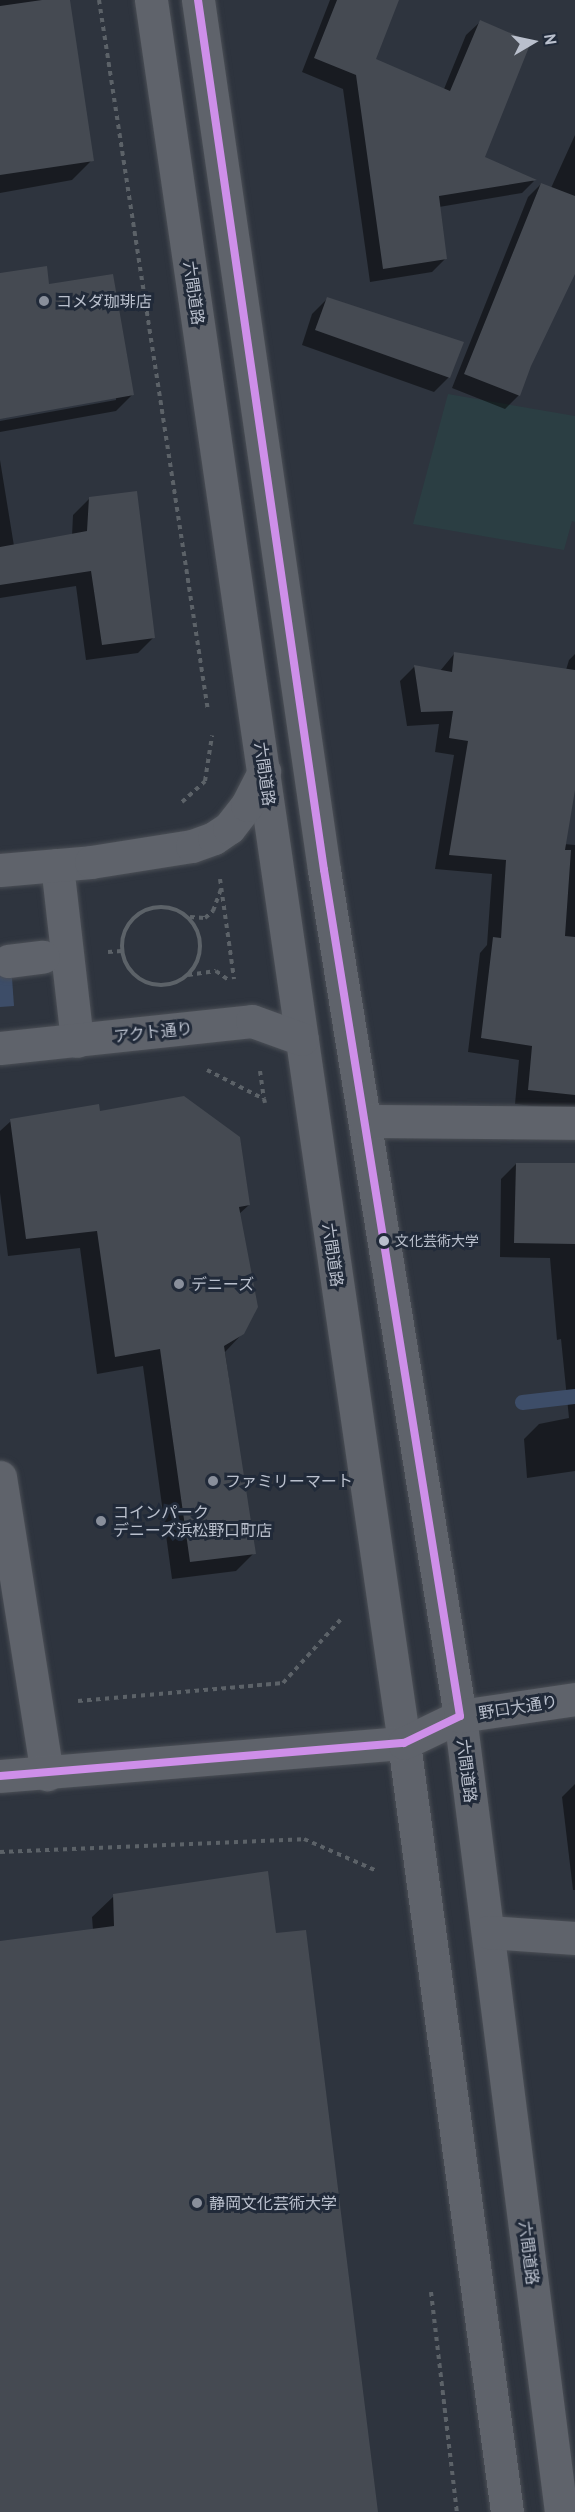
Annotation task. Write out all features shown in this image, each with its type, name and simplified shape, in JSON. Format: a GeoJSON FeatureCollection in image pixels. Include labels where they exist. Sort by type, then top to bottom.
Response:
{"type":"FeatureCollection","features":[{"type":"Feature","properties":{"kind":"street","name":"六間道路"},"geometry":{"type":"LineString","coordinates":[[151,0],[404,1743],[507,2512]]}},
{"type":"Feature","properties":{"kind":"street","name":"六間道路"},"geometry":{"type":"LineString","coordinates":[[198,0],[322,858],[460,1716],[561,2512]]}},
{"type":"Feature","properties":{"kind":"street"},"geometry":{"type":"LineString","coordinates":[[0,870],[57,865],[192,846],[214,838],[230,828],[247,806],[264,771]]}},
{"type":"Feature","properties":{"kind":"street"},"geometry":{"type":"LineString","coordinates":[[57,865],[77,1041]]}},
{"type":"Feature","properties":{"kind":"street"},"geometry":{"type":"LineString","coordinates":[[8,961],[43,957]]}},
{"type":"Feature","properties":{"kind":"street","name":"アクト通り"},"geometry":{"type":"LineString","coordinates":[[0,1048],[252,1021],[302,1040]]}},
{"type":"Feature","properties":{"kind":"street"},"geometry":{"type":"LineString","coordinates":[[366,1122],[575,1123]]}},
{"type":"Feature","properties":{"kind":"street"},"geometry":{"type":"LineString","coordinates":[[0,1477],[47,1774]]}},
{"type":"Feature","properties":{"kind":"street","name":"野口大通り"},"geometry":{"type":"LineString","coordinates":[[404,1743],[460,1716],[575,1698]]}},
{"type":"Feature","properties":{"kind":"street"},"geometry":{"type":"LineString","coordinates":[[0,1776],[47,1774],[404,1743]]}},
{"type":"Feature","properties":{"kind":"street"},"geometry":{"type":"LineString","coordinates":[[488,1932],[575,1938]]}},
{"type":"Feature","properties":{"kind":"path"},"geometry":{"type":"LineString","coordinates":[[99,0],[208,716]]}},
{"type":"Feature","properties":{"kind":"path"},"geometry":{"type":"LineString","coordinates":[[174,810],[206,781],[212,739],[210,728]]}},
{"type":"Feature","properties":{"kind":"path"},"geometry":{"type":"LineString","coordinates":[[188,976],[216,971],[233,983],[219,870]]}},
{"type":"Feature","properties":{"kind":"path"},"geometry":{"type":"LineString","coordinates":[[188,917],[205,918],[213,911],[221,885]]}},
{"type":"Feature","properties":{"kind":"path"},"geometry":{"type":"LineString","coordinates":[[152,907],[177,910],[188,917],[200,939],[196,965],[188,976],[177,983],[151,984],[139,979],[129,970],[123,958],[121,945],[130,921],[152,907]]}},
{"type":"Feature","properties":{"kind":"path"},"geometry":{"type":"LineString","coordinates":[[197,1065],[264,1099]]}},
{"type":"Feature","properties":{"kind":"path"},"geometry":{"type":"LineString","coordinates":[[260,1071],[266,1111]]}},
{"type":"Feature","properties":{"kind":"path"},"geometry":{"type":"LineString","coordinates":[[71,1701],[283,1683],[343,1618]]}},
{"type":"Feature","properties":{"kind":"path"},"geometry":{"type":"LineString","coordinates":[[0,1852],[304,1839],[383,1874]]}},
{"type":"Feature","properties":{"kind":"path"},"geometry":{"type":"LineString","coordinates":[[431,2288],[457,2512]]}},
{"type":"Feature","properties":{"kind":"green space"},"geometry":{"type":"Polygon","coordinates":[[[448,394],[575,416],[575,522],[572,521],[564,550],[413,524],[448,394]]]}},
{"type":"Feature","properties":{"kind":"water"},"geometry":{"type":"Polygon","coordinates":[[[0,975],[12,978],[14,1006],[0,1007],[0,975]]]}},
{"type":"Feature","properties":{"kind":"building"},"geometry":{"type":"Polygon","coordinates":[[[42,0],[70,0],[94,161],[0,175],[0,6],[42,0]]]}},
{"type":"Feature","properties":{"kind":"building"},"geometry":{"type":"Polygon","coordinates":[[[337,0],[399,0],[376,59],[450,91],[480,20],[531,42],[485,157],[537,180],[439,196],[447,259],[383,269],[356,75],[314,58],[337,0]]]}},
{"type":"Feature","properties":{"kind":"building"},"geometry":{"type":"Polygon","coordinates":[[[541,183],[575,196],[575,274],[531,366],[520,396],[464,374],[541,183]]]}},
{"type":"Feature","properties":{"kind":"building"},"geometry":{"type":"Polygon","coordinates":[[[47,266],[49,284],[113,274],[134,395],[0,419],[0,273],[47,266]]]}},
{"type":"Feature","properties":{"kind":"building"},"geometry":{"type":"Polygon","coordinates":[[[327,297],[464,342],[450,378],[315,330],[327,297]]]}},
{"type":"Feature","properties":{"kind":"building"},"geometry":{"type":"Polygon","coordinates":[[[137,491],[155,638],[102,645],[91,571],[0,585],[0,547],[87,531],[89,497],[137,491]]]}},
{"type":"Feature","properties":{"kind":"building"},"geometry":{"type":"Polygon","coordinates":[[[454,652],[575,670],[575,790],[565,850],[571,850],[565,936],[575,937],[575,1095],[528,1090],[532,1046],[481,1038],[493,937],[501,938],[506,860],[449,855],[468,741],[449,738],[453,711],[421,712],[414,665],[452,672],[454,652]]]}},
{"type":"Feature","properties":{"kind":"building"},"geometry":{"type":"Polygon","coordinates":[[[184,1096],[240,1137],[250,1205],[239,1207],[258,1307],[244,1334],[224,1346],[256,1554],[190,1562],[160,1349],[115,1357],[97,1231],[26,1239],[10,1119],[99,1104],[100,1111],[184,1096]]]}},
{"type":"Feature","properties":{"kind":"building"},"geometry":{"type":"Polygon","coordinates":[[[516,1163],[575,1163],[575,1244],[514,1243],[516,1163]]]}},
{"type":"Feature","properties":{"kind":"building","name":"静岡文化芸術大学"},"geometry":{"type":"Polygon","coordinates":[[[268,1871],[276,1933],[306,1930],[378,2512],[0,2512],[0,1941],[114,1926],[113,1894],[268,1871]]]}},
{"type":"Feature","properties":{"kind":"waterway"},"geometry":{"type":"LineString","coordinates":[[522,1402],[575,1396]]}},
{"type":"Feature","properties":{"kind":"transit line"},"geometry":{"type":"LineString","coordinates":[[0,1776],[404,1743],[460,1716],[324,870],[198,0]]}},
{"type":"Feature","properties":{"kind":"place","name":"コメダ珈琲店"},"geometry":{"type":"Point","coordinates":[44,301]}},
{"type":"Feature","properties":{"kind":"place","name":"文化芸術大学"},"geometry":{"type":"Point","coordinates":[384,1241]}},
{"type":"Feature","properties":{"kind":"place","name":"デニーズ"},"geometry":{"type":"Point","coordinates":[179,1284]}},
{"type":"Feature","properties":{"kind":"place","name":"ファミリーマート"},"geometry":{"type":"Point","coordinates":[213,1481]}},
{"type":"Feature","properties":{"kind":"place","name":"コインパーク デニーズ浜松野口町店"},"geometry":{"type":"Point","coordinates":[101,1521]}},
{"type":"Feature","properties":{"kind":"place","name":"静岡文化芸術大学"},"geometry":{"type":"Point","coordinates":[197,2203]}}]}
